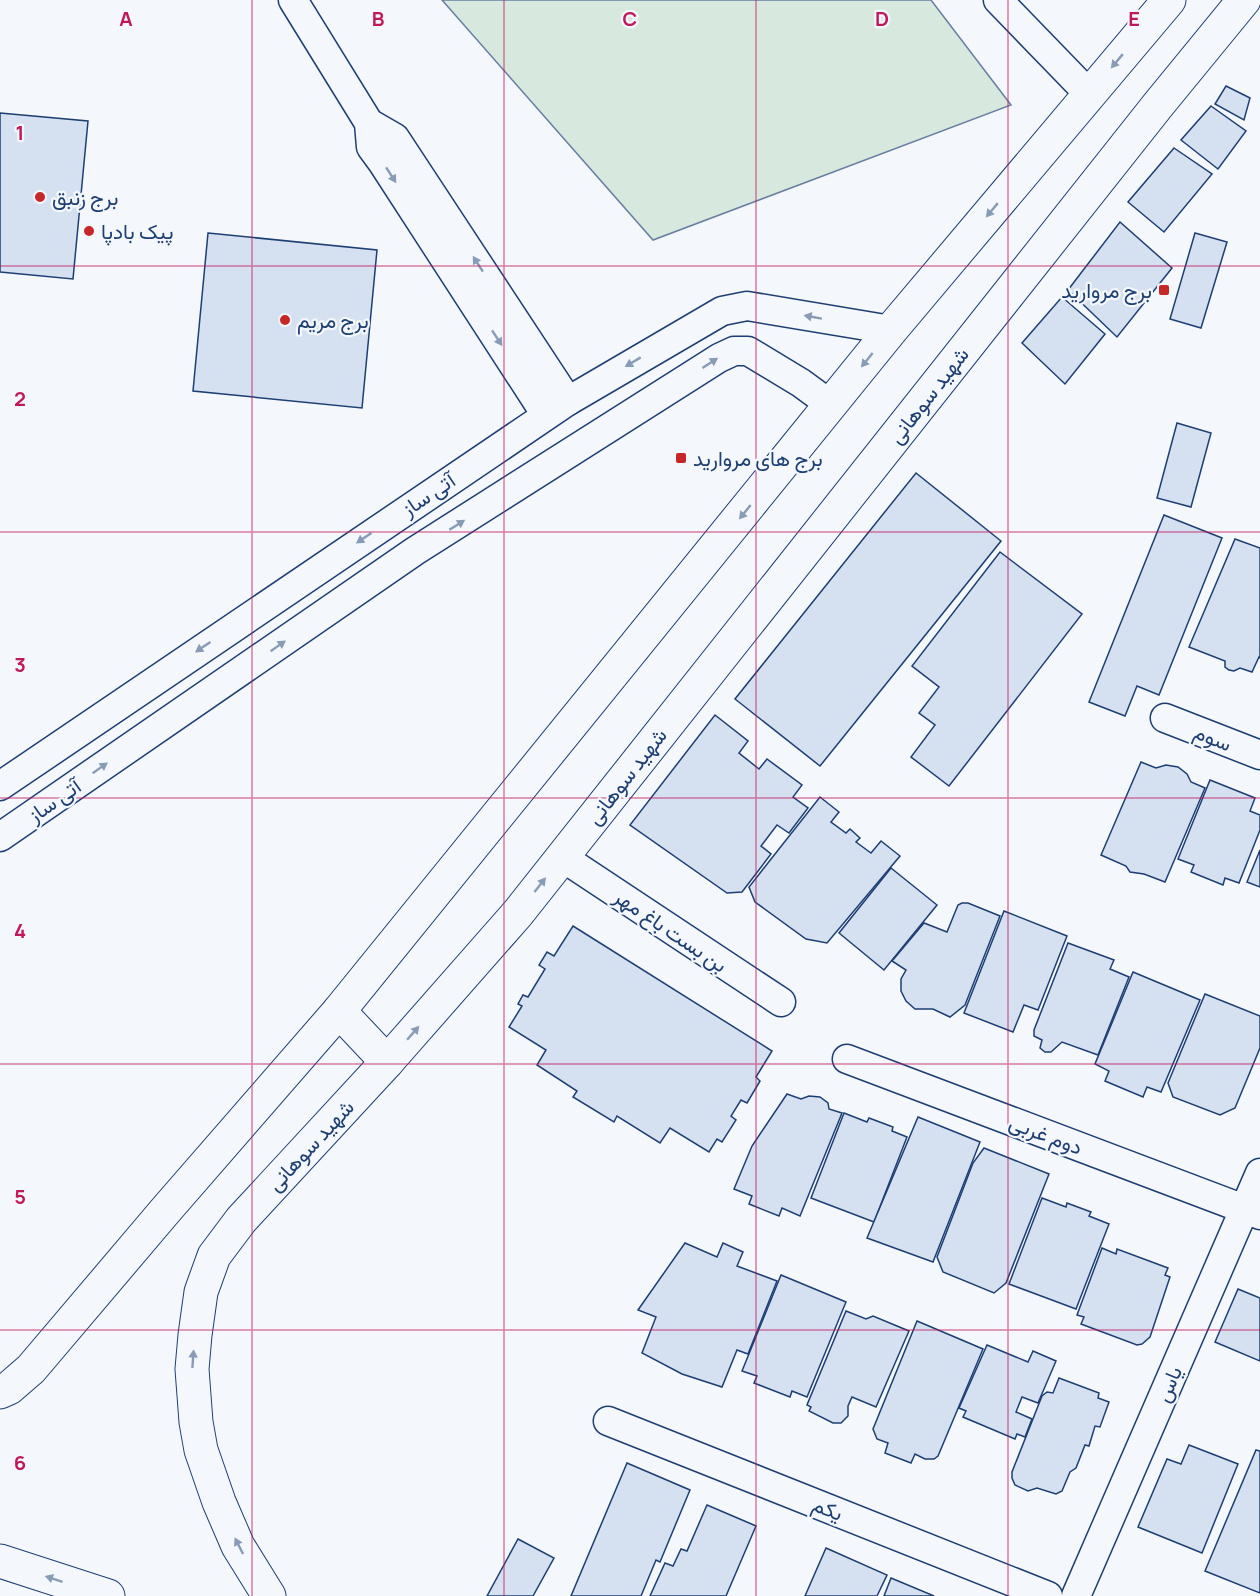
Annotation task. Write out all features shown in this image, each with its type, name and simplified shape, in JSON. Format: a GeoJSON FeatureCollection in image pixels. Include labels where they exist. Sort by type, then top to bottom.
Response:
{"type":"FeatureCollection","features":[{"type":"Feature","properties":{"kind":"main road"},"geometry":{"type":"LineString","coordinates":[[0,1392],[9,1388],[31,1369],[165,1210],[339,1011],[891,330],[1169,0]]}},
{"type":"Feature","properties":{"kind":"main road","name":"شهید سوهانی"},"geometry":{"type":"LineString","coordinates":[[269,1596],[238,1546],[219,1502],[201,1450],[196,1422],[192,1369],[201,1292],[214,1256],[241,1220],[387,1062],[518,913],[1158,105],[1244,0]]}},
{"type":"Feature","properties":{"kind":"main road"},"geometry":{"type":"LineString","coordinates":[[339,1011],[387,1062]]}},
{"type":"Feature","properties":{"kind":"main road"},"geometry":{"type":"LineString","coordinates":[[0,1561],[108,1596]]}},
{"type":"Feature","properties":{"kind":"street"},"geometry":{"type":"LineString","coordinates":[[293,0],[369,123],[395,138],[557,408]]}},
{"type":"Feature","properties":{"kind":"street"},"geometry":{"type":"LineString","coordinates":[[998,0],[1089,94]]}},
{"type":"Feature","properties":{"kind":"street","name":"آتی ساز"},"geometry":{"type":"LineString","coordinates":[[0,786],[557,408],[722,311],[747,306],[891,330]]}},
{"type":"Feature","properties":{"kind":"street","name":"آتی ساز"},"geometry":{"type":"LineString","coordinates":[[0,837],[415,551],[719,358],[734,351],[748,351],[801,383],[831,405]]}},
{"type":"Feature","properties":{"kind":"street"},"geometry":{"type":"LineString","coordinates":[[393,518],[415,551]]}},
{"type":"Feature","properties":{"kind":"street","name":"سوم"},"geometry":{"type":"LineString","coordinates":[[1165,718],[1260,756]]}},
{"type":"Feature","properties":{"kind":"street","name":"بن بست باغ مهر"},"geometry":{"type":"LineString","coordinates":[[562,857],[781,1002]]}},
{"type":"Feature","properties":{"kind":"street","name":"دوم غربی"},"geometry":{"type":"LineString","coordinates":[[847,1059],[1252,1212]]}},
{"type":"Feature","properties":{"kind":"street","name":"یاس"},"geometry":{"type":"LineString","coordinates":[[1076,1596],[1252,1212],[1260,1173]]}},
{"type":"Feature","properties":{"kind":"street","name":"یکم"},"geometry":{"type":"LineString","coordinates":[[608,1421],[1048,1596]]}},
{"type":"Feature","properties":{"kind":"shaded area"},"geometry":{"type":"Polygon","coordinates":[[[442,0],[931,0],[1011,105],[653,240],[442,0]]]}},
{"type":"Feature","properties":{"kind":"building"},"geometry":{"type":"Polygon","coordinates":[[[1226,86],[1250,98],[1244,120],[1215,104],[1226,86]]]}},
{"type":"Feature","properties":{"kind":"building"},"geometry":{"type":"Polygon","coordinates":[[[1211,106],[1246,131],[1218,169],[1181,140],[1211,106]]]}},
{"type":"Feature","properties":{"kind":"building","name":"برج زنبق"},"geometry":{"type":"Polygon","coordinates":[[[0,113],[88,121],[73,279],[0,272],[0,113]]]}},
{"type":"Feature","properties":{"kind":"building"},"geometry":{"type":"Polygon","coordinates":[[[1174,148],[1212,174],[1164,232],[1128,202],[1174,148]]]}},
{"type":"Feature","properties":{"kind":"building"},"geometry":{"type":"Polygon","coordinates":[[[1120,222],[1172,268],[1117,337],[1068,290],[1120,222]]]}},
{"type":"Feature","properties":{"kind":"building","name":"برج مریم"},"geometry":{"type":"Polygon","coordinates":[[[208,233],[377,250],[362,408],[193,391],[208,233]]]}},
{"type":"Feature","properties":{"kind":"building"},"geometry":{"type":"Polygon","coordinates":[[[1195,233],[1227,242],[1201,328],[1170,319],[1195,233]]]}},
{"type":"Feature","properties":{"kind":"building"},"geometry":{"type":"Polygon","coordinates":[[[1062,297],[1105,334],[1065,384],[1022,343],[1062,297]]]}},
{"type":"Feature","properties":{"kind":"building"},"geometry":{"type":"Polygon","coordinates":[[[1177,423],[1211,433],[1191,507],[1157,498],[1177,423]]]}},
{"type":"Feature","properties":{"kind":"building"},"geometry":{"type":"Polygon","coordinates":[[[916,473],[1001,541],[820,766],[735,699],[916,473]]]}},
{"type":"Feature","properties":{"kind":"building"},"geometry":{"type":"Polygon","coordinates":[[[1164,515],[1222,538],[1159,695],[1137,686],[1125,716],[1089,702],[1164,515]]]}},
{"type":"Feature","properties":{"kind":"building"},"geometry":{"type":"Polygon","coordinates":[[[1235,539],[1260,548],[1260,658],[1252,672],[1240,668],[1234,671],[1229,670],[1225,667],[1225,661],[1189,647],[1235,539]]]}},
{"type":"Feature","properties":{"kind":"building"},"geometry":{"type":"Polygon","coordinates":[[[1000,552],[1082,614],[949,786],[911,757],[935,725],[919,713],[939,687],[912,666],[1000,552]]]}},
{"type":"Feature","properties":{"kind":"building"},"geometry":{"type":"Polygon","coordinates":[[[715,715],[748,741],[739,753],[759,769],[767,759],[802,785],[793,797],[808,808],[789,833],[777,825],[761,846],[771,854],[742,892],[727,893],[630,825],[715,715]]]}},
{"type":"Feature","properties":{"kind":"building"},"geometry":{"type":"Polygon","coordinates":[[[1141,762],[1156,768],[1166,765],[1178,767],[1187,774],[1191,782],[1205,788],[1165,882],[1144,874],[1130,872],[1126,866],[1101,855],[1141,762]]]}},
{"type":"Feature","properties":{"kind":"building"},"geometry":{"type":"Polygon","coordinates":[[[1210,780],[1255,798],[1250,811],[1260,815],[1260,830],[1239,883],[1225,878],[1223,885],[1191,872],[1194,865],[1178,859],[1210,780]]]}},
{"type":"Feature","properties":{"kind":"building"},"geometry":{"type":"Polygon","coordinates":[[[820,797],[839,812],[831,822],[846,833],[850,829],[860,838],[856,842],[871,853],[881,841],[900,856],[827,943],[806,939],[755,902],[749,887],[820,797]]]}},
{"type":"Feature","properties":{"kind":"building"},"geometry":{"type":"Polygon","coordinates":[[[1260,850],[1260,887],[1247,882],[1260,850]]]}},
{"type":"Feature","properties":{"kind":"building"},"geometry":{"type":"Polygon","coordinates":[[[891,868],[937,905],[884,970],[839,933],[891,868]]]}},
{"type":"Feature","properties":{"kind":"building"},"geometry":{"type":"Polygon","coordinates":[[[968,903],[1000,916],[965,1005],[950,1017],[933,1009],[915,1009],[906,1001],[901,991],[901,979],[906,970],[892,961],[924,923],[947,932],[958,905],[968,903]]]}},
{"type":"Feature","properties":{"kind":"building"},"geometry":{"type":"Polygon","coordinates":[[[1004,911],[1067,936],[1038,1010],[1024,1005],[1013,1032],[964,1013],[1004,911]]]}},
{"type":"Feature","properties":{"kind":"building"},"geometry":{"type":"Polygon","coordinates":[[[573,926],[772,1051],[756,1077],[760,1081],[747,1103],[741,1100],[731,1116],[736,1120],[722,1142],[717,1139],[709,1152],[670,1128],[660,1143],[617,1116],[614,1122],[573,1097],[577,1091],[537,1065],[546,1050],[509,1027],[522,1006],[518,1004],[523,995],[528,997],[545,969],[539,965],[547,952],[554,956],[573,926]]]}},
{"type":"Feature","properties":{"kind":"building"},"geometry":{"type":"Polygon","coordinates":[[[1068,943],[1114,960],[1110,969],[1129,977],[1098,1055],[1062,1042],[1051,1052],[1045,1052],[1040,1048],[1042,1040],[1034,1036],[1034,1030],[1068,943]]]}},
{"type":"Feature","properties":{"kind":"building"},"geometry":{"type":"Polygon","coordinates":[[[1133,972],[1200,1000],[1161,1092],[1147,1087],[1143,1097],[1105,1081],[1109,1071],[1095,1064],[1133,972]]]}},
{"type":"Feature","properties":{"kind":"building"},"geometry":{"type":"Polygon","coordinates":[[[1205,994],[1260,1016],[1260,1048],[1235,1108],[1220,1115],[1173,1097],[1168,1083],[1205,994]]]}},
{"type":"Feature","properties":{"kind":"building"},"geometry":{"type":"Polygon","coordinates":[[[787,1094],[801,1099],[809,1096],[820,1097],[828,1103],[829,1109],[842,1113],[800,1216],[782,1208],[779,1216],[749,1204],[752,1196],[734,1189],[752,1146],[787,1094]]]}},
{"type":"Feature","properties":{"kind":"building"},"geometry":{"type":"Polygon","coordinates":[[[844,1113],[867,1122],[869,1118],[893,1127],[892,1131],[907,1137],[874,1222],[811,1198],[844,1113]]]}},
{"type":"Feature","properties":{"kind":"building"},"geometry":{"type":"Polygon","coordinates":[[[918,1117],[980,1142],[933,1262],[867,1238],[918,1117]]]}},
{"type":"Feature","properties":{"kind":"building"},"geometry":{"type":"Polygon","coordinates":[[[984,1148],[1049,1174],[1006,1283],[994,1293],[943,1272],[937,1257],[973,1163],[984,1148]]]}},
{"type":"Feature","properties":{"kind":"building"},"geometry":{"type":"Polygon","coordinates":[[[1042,1198],[1066,1207],[1067,1203],[1091,1212],[1089,1216],[1109,1224],[1076,1309],[1009,1284],[1042,1198]]]}},
{"type":"Feature","properties":{"kind":"building"},"geometry":{"type":"Polygon","coordinates":[[[685,1243],[717,1257],[723,1243],[743,1252],[737,1266],[777,1281],[748,1354],[737,1350],[722,1387],[682,1374],[642,1353],[656,1317],[638,1310],[685,1243]]]}},
{"type":"Feature","properties":{"kind":"building"},"geometry":{"type":"Polygon","coordinates":[[[1102,1248],[1116,1254],[1117,1249],[1168,1268],[1165,1275],[1170,1277],[1150,1337],[1142,1344],[1137,1345],[1081,1324],[1084,1317],[1077,1315],[1102,1248]]]}},
{"type":"Feature","properties":{"kind":"building"},"geometry":{"type":"Polygon","coordinates":[[[781,1275],[846,1302],[807,1397],[792,1391],[790,1397],[754,1383],[757,1376],[742,1371],[781,1275]]]}},
{"type":"Feature","properties":{"kind":"building"},"geometry":{"type":"Polygon","coordinates":[[[1238,1289],[1260,1298],[1260,1361],[1215,1342],[1238,1289]]]}},
{"type":"Feature","properties":{"kind":"building"},"geometry":{"type":"Polygon","coordinates":[[[846,1311],[866,1319],[873,1316],[909,1331],[876,1407],[852,1397],[848,1406],[848,1416],[841,1423],[833,1423],[809,1411],[811,1407],[807,1405],[846,1311]]]}},
{"type":"Feature","properties":{"kind":"building"},"geometry":{"type":"Polygon","coordinates":[[[917,1321],[983,1349],[938,1456],[934,1459],[925,1459],[915,1454],[911,1463],[885,1453],[888,1443],[877,1439],[873,1429],[917,1321]]]}},
{"type":"Feature","properties":{"kind":"building"},"geometry":{"type":"Polygon","coordinates":[[[987,1345],[1028,1362],[1033,1351],[1056,1361],[1038,1403],[1022,1397],[1016,1412],[1032,1419],[1025,1437],[1017,1434],[1015,1439],[963,1417],[966,1411],[959,1408],[987,1345]]]}},
{"type":"Feature","properties":{"kind":"building"},"geometry":{"type":"Polygon","coordinates":[[[1059,1378],[1099,1393],[1098,1398],[1109,1402],[1100,1427],[1095,1426],[1089,1446],[1085,1445],[1076,1468],[1070,1472],[1062,1491],[1056,1494],[1037,1488],[1028,1491],[1015,1485],[1012,1472],[1042,1396],[1047,1392],[1053,1393],[1059,1378]]]}},
{"type":"Feature","properties":{"kind":"building"},"geometry":{"type":"Polygon","coordinates":[[[1189,1445],[1238,1464],[1202,1553],[1138,1527],[1167,1459],[1181,1464],[1189,1445]]]}},
{"type":"Feature","properties":{"kind":"building"},"geometry":{"type":"Polygon","coordinates":[[[1256,1450],[1260,1451],[1260,1593],[1205,1571],[1256,1450]]]}},
{"type":"Feature","properties":{"kind":"building"},"geometry":{"type":"Polygon","coordinates":[[[627,1463],[690,1490],[660,1562],[656,1560],[641,1596],[571,1596],[627,1463]]]}},
{"type":"Feature","properties":{"kind":"building"},"geometry":{"type":"Polygon","coordinates":[[[707,1505],[756,1526],[726,1596],[650,1596],[665,1563],[673,1566],[681,1549],[687,1551],[707,1505]]]}},
{"type":"Feature","properties":{"kind":"building"},"geometry":{"type":"Polygon","coordinates":[[[518,1539],[554,1558],[533,1596],[487,1596],[518,1539]]]}},
{"type":"Feature","properties":{"kind":"building"},"geometry":{"type":"Polygon","coordinates":[[[826,1548],[887,1575],[877,1596],[805,1596],[826,1548]]]}},
{"type":"Feature","properties":{"kind":"building"},"geometry":{"type":"Polygon","coordinates":[[[891,1578],[934,1596],[884,1596],[891,1578]]]}},
{"type":"Feature","properties":{"kind":"place","name":"برج زنبق"},"geometry":{"type":"Point","coordinates":[40,197]}},
{"type":"Feature","properties":{"kind":"place","name":"پیک بادپا"},"geometry":{"type":"Point","coordinates":[89,231]}},
{"type":"Feature","properties":{"kind":"place","name":"برج مروارید"},"geometry":{"type":"Point","coordinates":[1164,290]}},
{"type":"Feature","properties":{"kind":"place","name":"برج مریم"},"geometry":{"type":"Point","coordinates":[285,320]}},
{"type":"Feature","properties":{"kind":"place","name":"برج های مروارید"},"geometry":{"type":"Point","coordinates":[681,458]}}]}
